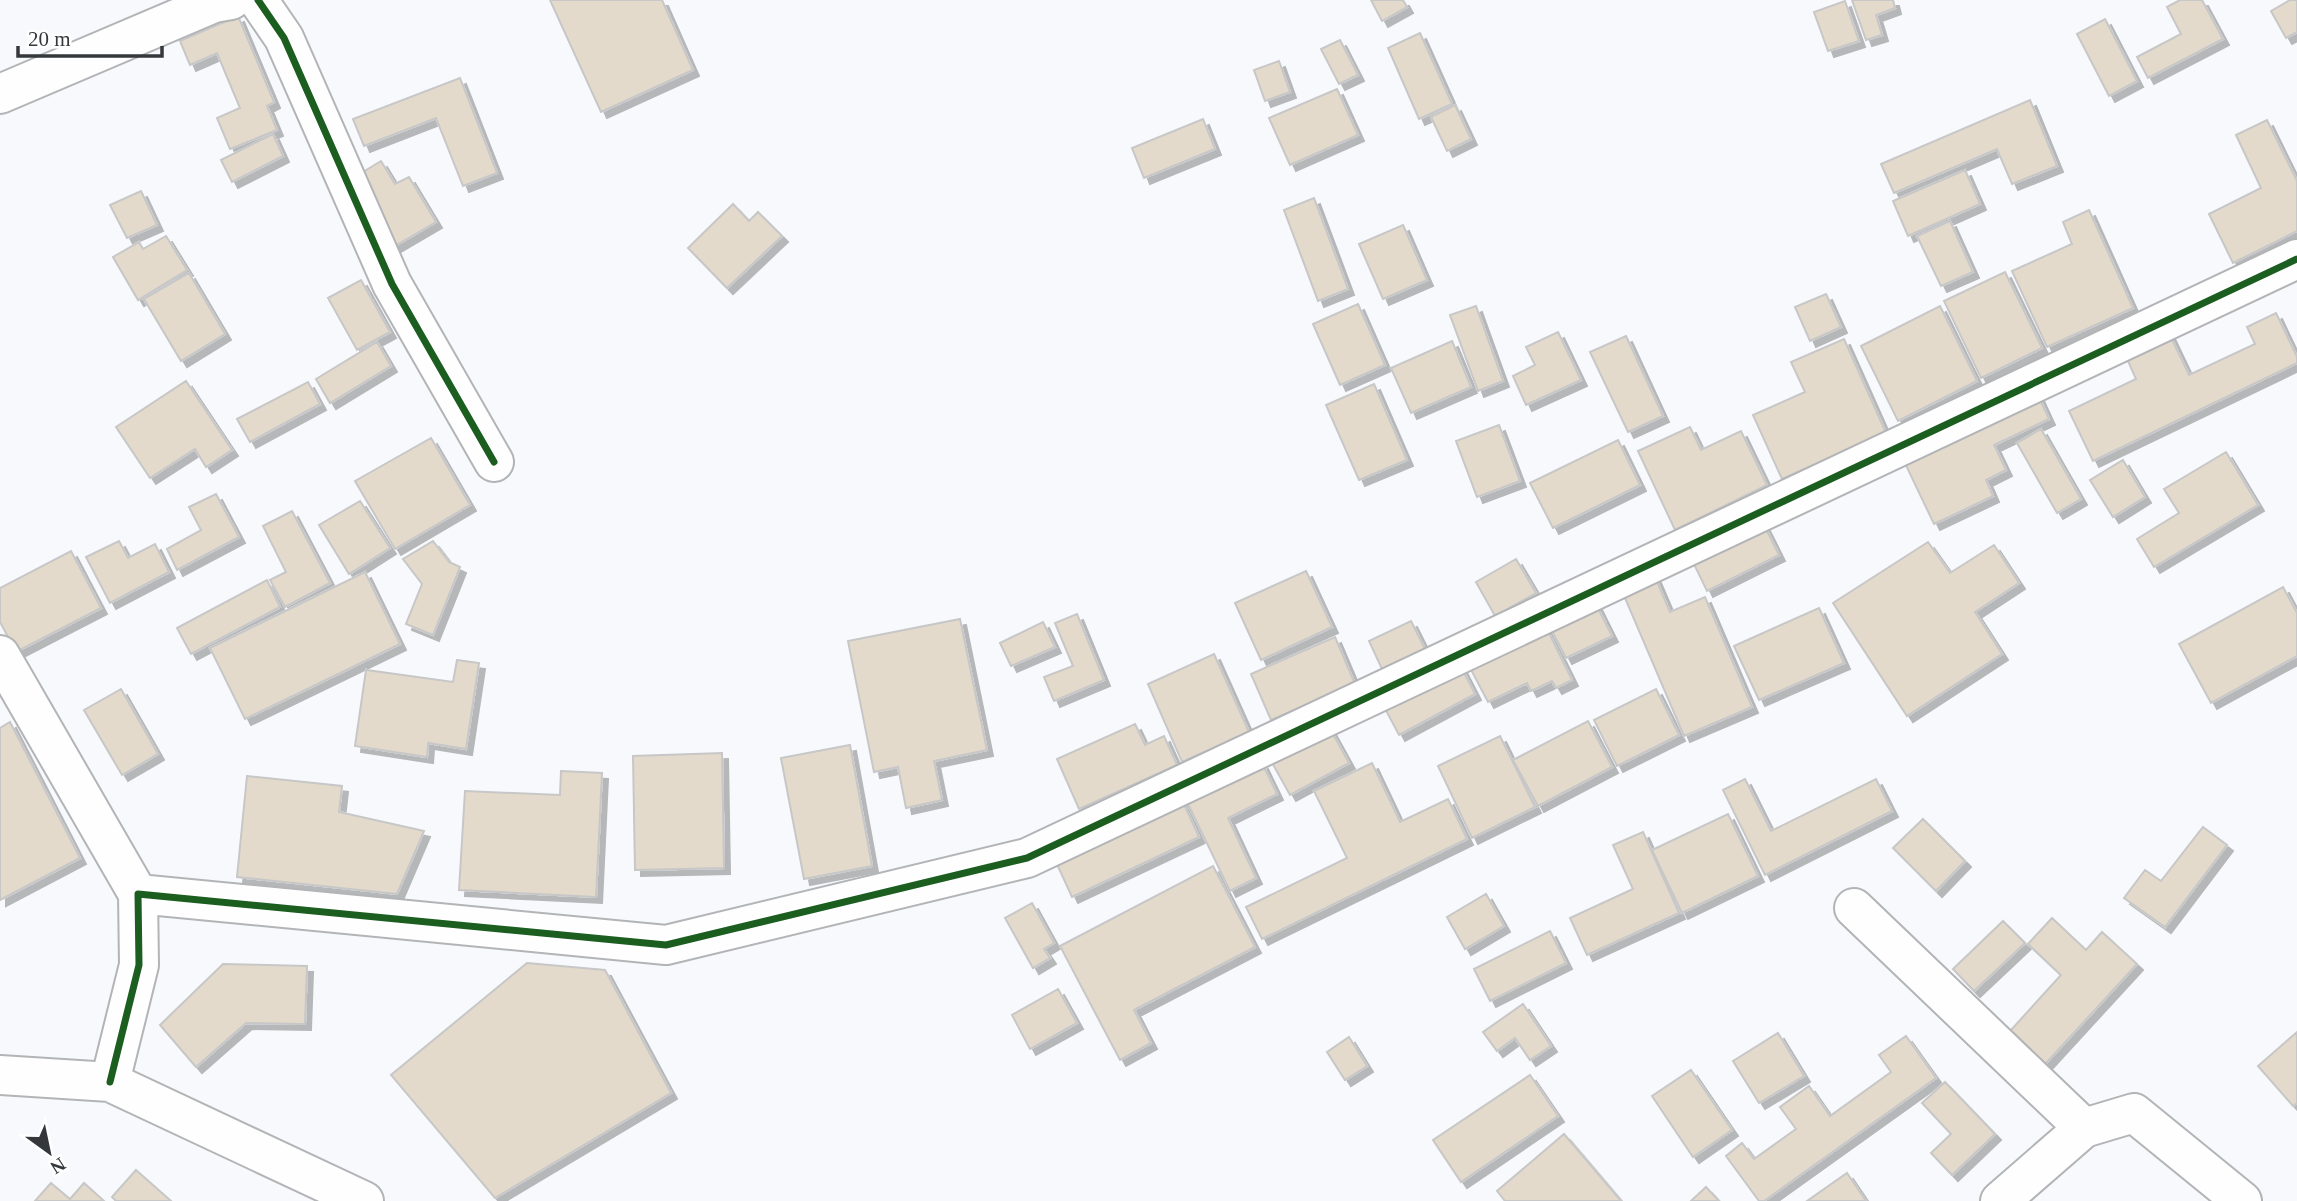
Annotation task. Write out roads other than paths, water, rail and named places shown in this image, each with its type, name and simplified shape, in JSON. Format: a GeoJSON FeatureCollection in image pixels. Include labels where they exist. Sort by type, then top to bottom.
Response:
{"type":"FeatureCollection","features":[{"type":"Feature","properties":{"kind":"street"},"geometry":{"type":"LineString","coordinates":[[0,94],[214,3],[231,0]]}},
{"type":"Feature","properties":{"kind":"street"},"geometry":{"type":"LineString","coordinates":[[258,0],[284,38],[392,284],[494,462]]}},
{"type":"Feature","properties":{"kind":"street"},"geometry":{"type":"LineString","coordinates":[[138,894],[362,918],[666,945],[1027,858],[2297,258]]}},
{"type":"Feature","properties":{"kind":"street"},"geometry":{"type":"LineString","coordinates":[[0,655],[138,894],[139,965],[110,1082]]}},
{"type":"Feature","properties":{"kind":"street"},"geometry":{"type":"LineString","coordinates":[[1854,908],[2084,1128]]}},
{"type":"Feature","properties":{"kind":"street"},"geometry":{"type":"LineString","coordinates":[[0,1075],[110,1082],[364,1201]]}},
{"type":"Feature","properties":{"kind":"street"},"geometry":{"type":"LineString","coordinates":[[2000,1201],[2084,1128],[2134,1113],[2242,1201]]}}]}
